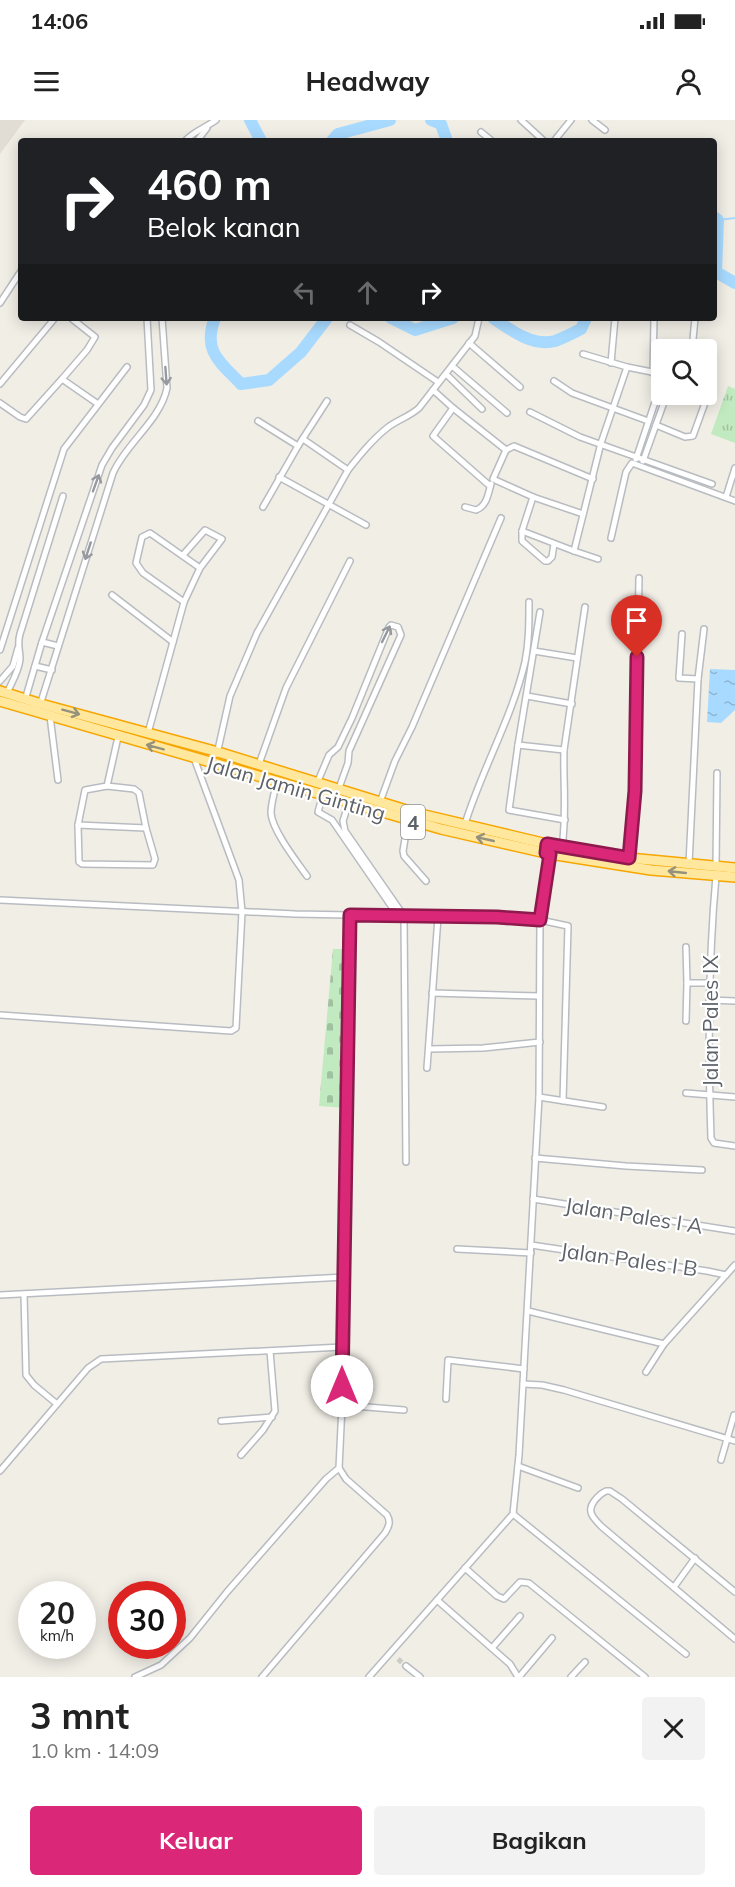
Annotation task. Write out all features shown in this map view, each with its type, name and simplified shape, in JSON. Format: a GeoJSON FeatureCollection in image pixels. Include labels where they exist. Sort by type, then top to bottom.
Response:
{"type":"FeatureCollection","features":[{"type":"Feature","properties":{"kind":"highway","name":"Jalan Jamin Ginting"},"geometry":{"type":"LineString","coordinates":[[4,692],[24,704]]}},
{"type":"Feature","properties":{"kind":"highway","name":"Jalan Jamin Ginting"},"geometry":{"type":"LineString","coordinates":[[0,701],[24,704],[148,733],[218,752],[416,813],[465,824],[548,850],[562,847],[629,858],[689,864],[735,878]]}},
{"type":"Feature","properties":{"kind":"highway","name":"Jalan Jamin Ginting"},"geometry":{"type":"LineString","coordinates":[[40,708],[50,716],[118,737],[277,780],[408,820],[651,870],[716,872],[735,868]]}},
{"type":"Feature","properties":{"kind":"street"},"geometry":{"type":"LineString","coordinates":[[188,138],[194,131],[216,120]]}},
{"type":"Feature","properties":{"kind":"street"},"geometry":{"type":"LineString","coordinates":[[520,120],[541,138]]}},
{"type":"Feature","properties":{"kind":"street"},"geometry":{"type":"LineString","coordinates":[[556,138],[571,120]]}},
{"type":"Feature","properties":{"kind":"street"},"geometry":{"type":"LineString","coordinates":[[592,120],[605,130]]}},
{"type":"Feature","properties":{"kind":"street"},"geometry":{"type":"LineString","coordinates":[[199,138],[207,126]]}},
{"type":"Feature","properties":{"kind":"street"},"geometry":{"type":"LineString","coordinates":[[482,132],[489,138]]}},
{"type":"Feature","properties":{"kind":"street"},"geometry":{"type":"LineString","coordinates":[[0,303],[18,276]]}},
{"type":"Feature","properties":{"kind":"street"},"geometry":{"type":"LineString","coordinates":[[0,384],[52,321]]}},
{"type":"Feature","properties":{"kind":"street"},"geometry":{"type":"LineString","coordinates":[[0,403],[26,419],[87,350],[95,337],[75,321]]}},
{"type":"Feature","properties":{"kind":"street"},"geometry":{"type":"LineString","coordinates":[[24,704],[42,642],[102,465],[144,405],[151,390],[147,321]]}},
{"type":"Feature","properties":{"kind":"street"},"geometry":{"type":"LineString","coordinates":[[40,708],[114,473],[133,441],[159,410],[165,397],[167,388],[162,321]]}},
{"type":"Feature","properties":{"kind":"street"},"geometry":{"type":"LineString","coordinates":[[214,763],[230,696],[257,633],[348,470],[388,427],[411,416],[475,336],[479,321]]}},
{"type":"Feature","properties":{"kind":"street"},"geometry":{"type":"LineString","coordinates":[[611,363],[615,321]]}},
{"type":"Feature","properties":{"kind":"street"},"geometry":{"type":"LineString","coordinates":[[654,321],[654,339]]}},
{"type":"Feature","properties":{"kind":"street"},"geometry":{"type":"LineString","coordinates":[[693,339],[695,321]]}},
{"type":"Feature","properties":{"kind":"street"},"geometry":{"type":"LineString","coordinates":[[350,325],[438,382]]}},
{"type":"Feature","properties":{"kind":"street"},"geometry":{"type":"LineString","coordinates":[[469,343],[520,387]]}},
{"type":"Feature","properties":{"kind":"street"},"geometry":{"type":"LineString","coordinates":[[583,354],[627,368],[651,373]]}},
{"type":"Feature","properties":{"kind":"street"},"geometry":{"type":"LineString","coordinates":[[452,366],[507,413]]}},
{"type":"Feature","properties":{"kind":"street"},"geometry":{"type":"LineString","coordinates":[[0,650],[64,449],[127,368]]}},
{"type":"Feature","properties":{"kind":"street"},"geometry":{"type":"LineString","coordinates":[[574,551],[601,443],[627,368]]}},
{"type":"Feature","properties":{"kind":"street"},"geometry":{"type":"LineString","coordinates":[[446,374],[483,409]]}},
{"type":"Feature","properties":{"kind":"street"},"geometry":{"type":"LineString","coordinates":[[62,379],[98,404]]}},
{"type":"Feature","properties":{"kind":"street"},"geometry":{"type":"LineString","coordinates":[[554,381],[572,393],[648,421]]}},
{"type":"Feature","properties":{"kind":"street"},"geometry":{"type":"LineString","coordinates":[[433,390],[506,450]]}},
{"type":"Feature","properties":{"kind":"street"},"geometry":{"type":"LineString","coordinates":[[263,507],[279,477],[327,401]]}},
{"type":"Feature","properties":{"kind":"street"},"geometry":{"type":"LineString","coordinates":[[611,538],[626,472],[635,460],[654,405]]}},
{"type":"Feature","properties":{"kind":"street"},"geometry":{"type":"LineString","coordinates":[[642,462],[663,405]]}},
{"type":"Feature","properties":{"kind":"street"},"geometry":{"type":"LineString","coordinates":[[656,425],[685,437],[693,436],[704,405]]}},
{"type":"Feature","properties":{"kind":"street"},"geometry":{"type":"LineString","coordinates":[[453,408],[433,436],[490,486]]}},
{"type":"Feature","properties":{"kind":"street"},"geometry":{"type":"LineString","coordinates":[[530,412],[566,431],[601,443],[635,460],[712,484]]}},
{"type":"Feature","properties":{"kind":"street"},"geometry":{"type":"LineString","coordinates":[[258,421],[298,446]]}},
{"type":"Feature","properties":{"kind":"street"},"geometry":{"type":"LineString","coordinates":[[303,439],[348,470]]}},
{"type":"Feature","properties":{"kind":"street"},"geometry":{"type":"LineString","coordinates":[[465,507],[476,510],[486,503],[490,486],[506,450],[514,446],[593,479]]}},
{"type":"Feature","properties":{"kind":"street"},"geometry":{"type":"LineString","coordinates":[[642,462],[735,501]]}},
{"type":"Feature","properties":{"kind":"street"},"geometry":{"type":"LineString","coordinates":[[726,497],[735,468]]}},
{"type":"Feature","properties":{"kind":"street"},"geometry":{"type":"LineString","coordinates":[[279,477],[366,525]]}},
{"type":"Feature","properties":{"kind":"street"},"geometry":{"type":"LineString","coordinates":[[493,479],[533,497],[583,514]]}},
{"type":"Feature","properties":{"kind":"street"},"geometry":{"type":"LineString","coordinates":[[0,681],[13,666],[22,626],[63,496]]}},
{"type":"Feature","properties":{"kind":"street"},"geometry":{"type":"LineString","coordinates":[[533,497],[521,539],[545,561],[550,560],[554,544]]}},
{"type":"Feature","properties":{"kind":"street"},"geometry":{"type":"LineString","coordinates":[[380,802],[394,761],[412,727],[501,518]]}},
{"type":"Feature","properties":{"kind":"street"},"geometry":{"type":"LineString","coordinates":[[183,555],[205,530],[222,539]]}},
{"type":"Feature","properties":{"kind":"street"},"geometry":{"type":"LineString","coordinates":[[522,531],[598,559]]}},
{"type":"Feature","properties":{"kind":"street"},"geometry":{"type":"LineString","coordinates":[[184,602],[143,573],[136,563],[142,537],[147,533],[153,533],[200,568]]}},
{"type":"Feature","properties":{"kind":"street"},"geometry":{"type":"LineString","coordinates":[[148,733],[184,602],[200,568],[228,533]]}},
{"type":"Feature","properties":{"kind":"street"},"geometry":{"type":"LineString","coordinates":[[259,764],[286,688],[350,561]]}},
{"type":"Feature","properties":{"kind":"street"},"geometry":{"type":"LineString","coordinates":[[629,858],[635,791],[639,578]]}},
{"type":"Feature","properties":{"kind":"street"},"geometry":{"type":"LineString","coordinates":[[112,595],[173,642]]}},
{"type":"Feature","properties":{"kind":"street"},"geometry":{"type":"LineString","coordinates":[[465,824],[475,791],[519,682],[528,646],[529,602]]}},
{"type":"Feature","properties":{"kind":"street"},"geometry":{"type":"LineString","coordinates":[[562,847],[566,800],[563,772],[564,750],[585,607]]}},
{"type":"Feature","properties":{"kind":"street"},"geometry":{"type":"LineString","coordinates":[[540,612],[509,810],[565,820]]}},
{"type":"Feature","properties":{"kind":"street"},"geometry":{"type":"LineString","coordinates":[[318,781],[329,755],[338,747],[352,718],[390,625],[398,627],[400,635],[349,751],[348,763],[339,788]]}},
{"type":"Feature","properties":{"kind":"street"},"geometry":{"type":"LineString","coordinates":[[689,864],[698,679],[704,629]]}},
{"type":"Feature","properties":{"kind":"street"},"geometry":{"type":"LineString","coordinates":[[682,634],[679,678],[698,679]]}},
{"type":"Feature","properties":{"kind":"street"},"geometry":{"type":"LineString","coordinates":[[42,642],[58,646]]}},
{"type":"Feature","properties":{"kind":"street"},"geometry":{"type":"LineString","coordinates":[[4,692],[18,668],[20,657],[18,648]]}},
{"type":"Feature","properties":{"kind":"street"},"geometry":{"type":"LineString","coordinates":[[378,651],[391,656]]}},
{"type":"Feature","properties":{"kind":"street"},"geometry":{"type":"LineString","coordinates":[[534,651],[577,658]]}},
{"type":"Feature","properties":{"kind":"street"},"geometry":{"type":"LineString","coordinates":[[35,666],[52,670]]}},
{"type":"Feature","properties":{"kind":"street"},"geometry":{"type":"LineString","coordinates":[[370,673],[382,678]]}},
{"type":"Feature","properties":{"kind":"street"},"geometry":{"type":"LineString","coordinates":[[527,696],[572,704]]}},
{"type":"Feature","properties":{"kind":"street"},"geometry":{"type":"LineString","coordinates":[[361,697],[371,700]]}},
{"type":"Feature","properties":{"kind":"street"},"geometry":{"type":"LineString","coordinates":[[50,716],[58,780]]}},
{"type":"Feature","properties":{"kind":"street"},"geometry":{"type":"LineString","coordinates":[[352,718],[362,722]]}},
{"type":"Feature","properties":{"kind":"street"},"geometry":{"type":"LineString","coordinates":[[107,786],[118,737]]}},
{"type":"Feature","properties":{"kind":"street"},"geometry":{"type":"LineString","coordinates":[[518,745],[564,750]]}},
{"type":"Feature","properties":{"kind":"street"},"geometry":{"type":"LineString","coordinates":[[338,747],[349,751]]}},
{"type":"Feature","properties":{"kind":"street"},"geometry":{"type":"LineString","coordinates":[[0,1015],[233,1030],[237,1026],[242,912],[239,880],[194,758]]}},
{"type":"Feature","properties":{"kind":"street","name":"Jalan Pales IX"},"geometry":{"type":"LineString","coordinates":[[717,773],[716,872],[709,983],[712,1141],[721,1145],[735,1146]]}},
{"type":"Feature","properties":{"kind":"street"},"geometry":{"type":"LineString","coordinates":[[277,780],[271,810],[272,820],[307,876]]}},
{"type":"Feature","properties":{"kind":"street"},"geometry":{"type":"LineString","coordinates":[[107,786],[135,789],[138,792],[155,859],[153,865],[82,864],[78,858],[78,825],[86,789],[107,786]]}},
{"type":"Feature","properties":{"kind":"street"},"geometry":{"type":"LineString","coordinates":[[323,794],[318,813],[332,820],[401,916]]}},
{"type":"Feature","properties":{"kind":"street"},"geometry":{"type":"LineString","coordinates":[[349,802],[343,821],[345,831],[401,916],[406,1162]]}},
{"type":"Feature","properties":{"kind":"street"},"geometry":{"type":"LineString","coordinates":[[408,820],[404,856],[426,880]]}},
{"type":"Feature","properties":{"kind":"street"},"geometry":{"type":"LineString","coordinates":[[78,825],[146,828]]}},
{"type":"Feature","properties":{"kind":"street"},"geometry":{"type":"LineString","coordinates":[[369,1677],[513,1515],[528,1311],[534,1158],[539,1097],[540,920],[548,850]]}},
{"type":"Feature","properties":{"kind":"street"},"geometry":{"type":"LineString","coordinates":[[0,900],[242,912],[540,920],[566,925],[570,928],[565,1007],[563,1101]]}},
{"type":"Feature","properties":{"kind":"street"},"geometry":{"type":"LineString","coordinates":[[262,1677],[389,1526],[390,1520],[345,1479],[339,1468],[345,1277],[350,915]]}},
{"type":"Feature","properties":{"kind":"street"},"geometry":{"type":"LineString","coordinates":[[427,1068],[438,917]]}},
{"type":"Feature","properties":{"kind":"street"},"geometry":{"type":"LineString","coordinates":[[686,947],[686,1021]]}},
{"type":"Feature","properties":{"kind":"street"},"geometry":{"type":"LineString","coordinates":[[687,983],[709,983]]}},
{"type":"Feature","properties":{"kind":"street"},"geometry":{"type":"LineString","coordinates":[[432,993],[539,996]]}},
{"type":"Feature","properties":{"kind":"street"},"geometry":{"type":"LineString","coordinates":[[709,1000],[735,1001]]}},
{"type":"Feature","properties":{"kind":"street"},"geometry":{"type":"LineString","coordinates":[[429,1049],[483,1048],[540,1042]]}},
{"type":"Feature","properties":{"kind":"street"},"geometry":{"type":"LineString","coordinates":[[686,1093],[735,1097]]}},
{"type":"Feature","properties":{"kind":"street"},"geometry":{"type":"LineString","coordinates":[[539,1097],[603,1107]]}},
{"type":"Feature","properties":{"kind":"street"},"geometry":{"type":"LineString","coordinates":[[534,1158],[702,1170]]}},
{"type":"Feature","properties":{"kind":"street","name":"Jalan Pales I A"},"geometry":{"type":"LineString","coordinates":[[533,1200],[735,1231]]}},
{"type":"Feature","properties":{"kind":"street","name":"Jalan Pales I B"},"geometry":{"type":"LineString","coordinates":[[531,1245],[726,1275]]}},
{"type":"Feature","properties":{"kind":"street"},"geometry":{"type":"LineString","coordinates":[[457,1249],[531,1253]]}},
{"type":"Feature","properties":{"kind":"street"},"geometry":{"type":"LineString","coordinates":[[646,1372],[664,1344],[735,1265]]}},
{"type":"Feature","properties":{"kind":"street"},"geometry":{"type":"LineString","coordinates":[[0,1295],[345,1277]]}},
{"type":"Feature","properties":{"kind":"street"},"geometry":{"type":"LineString","coordinates":[[24,1294],[26,1375],[34,1385],[57,1404]]}},
{"type":"Feature","properties":{"kind":"street"},"geometry":{"type":"LineString","coordinates":[[528,1311],[664,1344]]}},
{"type":"Feature","properties":{"kind":"street"},"geometry":{"type":"LineString","coordinates":[[0,1471],[88,1368],[101,1359],[342,1347]]}},
{"type":"Feature","properties":{"kind":"street"},"geometry":{"type":"LineString","coordinates":[[241,1455],[272,1418],[275,1411],[270,1351]]}},
{"type":"Feature","properties":{"kind":"street"},"geometry":{"type":"LineString","coordinates":[[446,1399],[448,1360],[524,1369]]}},
{"type":"Feature","properties":{"kind":"street"},"geometry":{"type":"LineString","coordinates":[[523,1384],[564,1390],[735,1442]]}},
{"type":"Feature","properties":{"kind":"street"},"geometry":{"type":"LineString","coordinates":[[342,1405],[404,1410]]}},
{"type":"Feature","properties":{"kind":"street"},"geometry":{"type":"LineString","coordinates":[[721,1460],[734,1415]]}},
{"type":"Feature","properties":{"kind":"street"},"geometry":{"type":"LineString","coordinates":[[221,1420],[272,1418]]}},
{"type":"Feature","properties":{"kind":"street"},"geometry":{"type":"LineString","coordinates":[[518,1466],[579,1488]]}},
{"type":"Feature","properties":{"kind":"street"},"geometry":{"type":"LineString","coordinates":[[135,1677],[161,1665],[190,1638],[288,1522],[326,1479],[339,1468]]}},
{"type":"Feature","properties":{"kind":"street"},"geometry":{"type":"LineString","coordinates":[[735,1592],[610,1491],[601,1492],[595,1499],[590,1509],[591,1515],[602,1527],[735,1639]]}},
{"type":"Feature","properties":{"kind":"street"},"geometry":{"type":"LineString","coordinates":[[513,1515],[686,1654]]}},
{"type":"Feature","properties":{"kind":"street"},"geometry":{"type":"LineString","coordinates":[[674,1587],[695,1558]]}},
{"type":"Feature","properties":{"kind":"street"},"geometry":{"type":"LineString","coordinates":[[465,1568],[504,1599],[520,1582],[529,1583],[645,1677]]}},
{"type":"Feature","properties":{"kind":"street"},"geometry":{"type":"LineString","coordinates":[[437,1600],[514,1668],[518,1677],[552,1638]]}},
{"type":"Feature","properties":{"kind":"street"},"geometry":{"type":"LineString","coordinates":[[492,1648],[520,1616]]}},
{"type":"Feature","properties":{"kind":"street"},"geometry":{"type":"LineString","coordinates":[[391,1653],[396,1658]]}},
{"type":"Feature","properties":{"kind":"street"},"geometry":{"type":"LineString","coordinates":[[571,1677],[585,1662]]}},
{"type":"Feature","properties":{"kind":"street"},"geometry":{"type":"LineString","coordinates":[[406,1666],[420,1677]]}},
{"type":"Feature","properties":{"kind":"shaded area"},"geometry":{"type":"Polygon","coordinates":[[[0,120],[25,120],[0,154],[0,120]]]}},
{"type":"Feature","properties":{"kind":"green space"},"geometry":{"type":"Polygon","coordinates":[[[728,386],[735,389],[735,443],[711,434],[728,386]]]}},
{"type":"Feature","properties":{"kind":"green space"},"geometry":{"type":"Polygon","coordinates":[[[333,949],[347,949],[346,1108],[319,1106],[333,949]]]}},
{"type":"Feature","properties":{"kind":"water"},"geometry":{"type":"Polygon","coordinates":[[[710,669],[735,670],[735,710],[721,723],[707,722],[710,669]]]}},
{"type":"Feature","properties":{"kind":"waterway"},"geometry":{"type":"LineString","coordinates":[[250,120],[259,138]]}},
{"type":"Feature","properties":{"kind":"waterway"},"geometry":{"type":"LineString","coordinates":[[335,138],[338,134],[390,120]]}},
{"type":"Feature","properties":{"kind":"waterway"},"geometry":{"type":"LineString","coordinates":[[431,120],[441,124],[446,138]]}},
{"type":"Feature","properties":{"kind":"waterway"},"geometry":{"type":"LineString","coordinates":[[718,220],[735,218]]}},
{"type":"Feature","properties":{"kind":"waterway"},"geometry":{"type":"LineString","coordinates":[[717,219],[717,246]]}},
{"type":"Feature","properties":{"kind":"waterway"},"geometry":{"type":"LineString","coordinates":[[717,273],[735,283]]}},
{"type":"Feature","properties":{"kind":"waterway"},"geometry":{"type":"LineString","coordinates":[[214,321],[212,348],[220,362],[241,384],[269,380],[301,352],[325,321]]}},
{"type":"Feature","properties":{"kind":"waterway"},"geometry":{"type":"LineString","coordinates":[[397,321],[415,330],[444,321]]}},
{"type":"Feature","properties":{"kind":"waterway"},"geometry":{"type":"LineString","coordinates":[[497,321],[522,336],[538,342],[558,340],[581,329],[585,321]]}},
{"type":"Feature","properties":{"kind":"tunnel"},"geometry":{"type":"LineString","coordinates":[[398,1659],[406,1666]]}},
{"type":"Feature","properties":{"kind":"route"},"geometry":{"type":"LineString","coordinates":[[342,1386],[350,915],[497,917],[540,920],[550,854],[546,853],[547,844],[629,858],[635,791],[637,657]]}}]}
